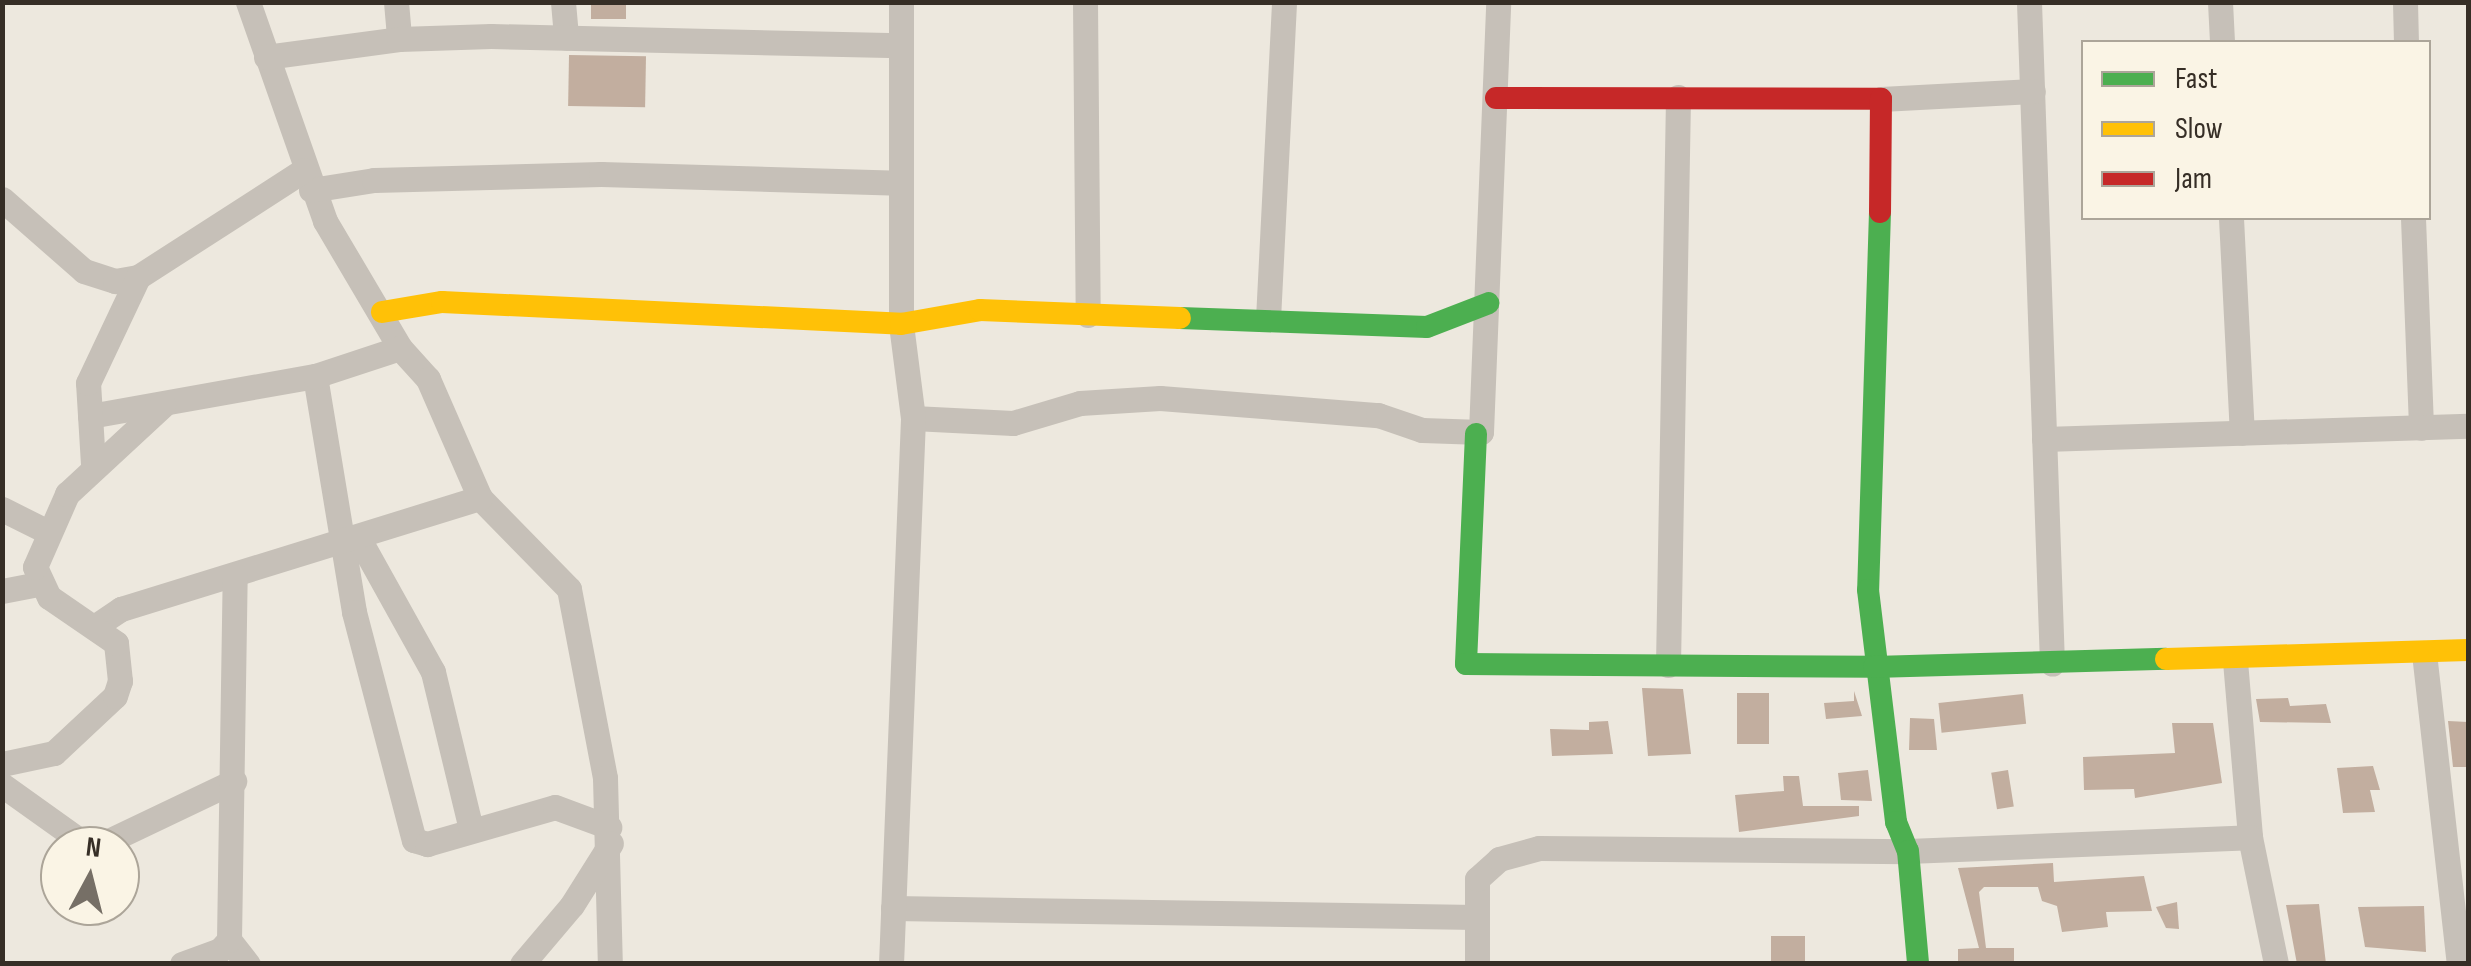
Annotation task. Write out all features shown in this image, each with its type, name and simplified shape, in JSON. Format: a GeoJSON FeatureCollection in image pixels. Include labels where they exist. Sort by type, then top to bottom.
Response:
{"type":"FeatureCollection","features":[{"type":"Feature","properties":{"kind":"street"},"geometry":{"type":"LineString","coordinates":[[248,2],[308,180],[400,348],[428,379],[480,498],[569,589],[610,835],[610,964]]}},
{"type":"Feature","properties":{"kind":"street"},"geometry":{"type":"LineString","coordinates":[[396,2],[399,39]]}},
{"type":"Feature","properties":{"kind":"street"},"geometry":{"type":"LineString","coordinates":[[563,2],[566,38]]}},
{"type":"Feature","properties":{"kind":"street"},"geometry":{"type":"LineString","coordinates":[[891,964],[914,418],[901,324],[901,2]]}},
{"type":"Feature","properties":{"kind":"street"},"geometry":{"type":"LineString","coordinates":[[1085,2],[1088,315]]}},
{"type":"Feature","properties":{"kind":"street"},"geometry":{"type":"LineString","coordinates":[[1268,319],[1284,2]]}},
{"type":"Feature","properties":{"kind":"street"},"geometry":{"type":"LineString","coordinates":[[914,418],[1013,423],[1080,403],[1160,398],[1378,415],[1422,430],[1476,434],[1485,428],[1498,2]]}},
{"type":"Feature","properties":{"kind":"street"},"geometry":{"type":"LineString","coordinates":[[2029,2],[2052,664]]}},
{"type":"Feature","properties":{"kind":"street"},"geometry":{"type":"LineString","coordinates":[[2220,2],[2222,40]]}},
{"type":"Feature","properties":{"kind":"street"},"geometry":{"type":"LineString","coordinates":[[2404,2],[2406,40]]}},
{"type":"Feature","properties":{"kind":"street"},"geometry":{"type":"LineString","coordinates":[[266,56],[399,39],[900,45]]}},
{"type":"Feature","properties":{"kind":"street"},"geometry":{"type":"LineString","coordinates":[[1496,98],[1881,99],[2033,92]]}},
{"type":"Feature","properties":{"kind":"street"},"geometry":{"type":"LineString","coordinates":[[1668,665],[1678,97]]}},
{"type":"Feature","properties":{"kind":"street"},"geometry":{"type":"LineString","coordinates":[[1881,99],[1878,411],[1868,590],[1874,666],[1896,822],[1908,851],[1918,964]]}},
{"type":"Feature","properties":{"kind":"street"},"geometry":{"type":"LineString","coordinates":[[2,199],[96,279],[138,276],[308,180],[600,174],[898,183]]}},
{"type":"Feature","properties":{"kind":"street"},"geometry":{"type":"LineString","coordinates":[[2231,220],[2242,433]]}},
{"type":"Feature","properties":{"kind":"street"},"geometry":{"type":"LineString","coordinates":[[2412,220],[2420,428]]}},
{"type":"Feature","properties":{"kind":"street"},"geometry":{"type":"LineString","coordinates":[[92,464],[94,360],[138,276]]}},
{"type":"Feature","properties":{"kind":"street"},"geometry":{"type":"LineString","coordinates":[[382,312],[442,302],[901,324],[980,310],[1427,328],[1489,303]]}},
{"type":"Feature","properties":{"kind":"street"},"geometry":{"type":"LineString","coordinates":[[90,416],[315,376],[400,348]]}},
{"type":"Feature","properties":{"kind":"street"},"geometry":{"type":"LineString","coordinates":[[315,376],[410,831],[421,844],[564,806],[610,835]]}},
{"type":"Feature","properties":{"kind":"street"},"geometry":{"type":"LineString","coordinates":[[2,764],[54,752],[115,696],[120,681],[116,643],[96,624],[66,611],[38,584],[35,568],[46,531],[92,464],[163,404]]}},
{"type":"Feature","properties":{"kind":"street"},"geometry":{"type":"LineString","coordinates":[[2044,439],[2468,426]]}},
{"type":"Feature","properties":{"kind":"street"},"geometry":{"type":"LineString","coordinates":[[1476,434],[1466,664],[2052,664],[2235,661],[2468,650]]}},
{"type":"Feature","properties":{"kind":"street"},"geometry":{"type":"LineString","coordinates":[[96,624],[121,608],[480,498]]}},
{"type":"Feature","properties":{"kind":"street"},"geometry":{"type":"LineString","coordinates":[[2,509],[46,531]]}},
{"type":"Feature","properties":{"kind":"street"},"geometry":{"type":"LineString","coordinates":[[350,539],[433,672],[471,830]]}},
{"type":"Feature","properties":{"kind":"street"},"geometry":{"type":"LineString","coordinates":[[182,964],[220,950],[229,940],[235,576]]}},
{"type":"Feature","properties":{"kind":"street"},"geometry":{"type":"LineString","coordinates":[[2,591],[38,584]]}},
{"type":"Feature","properties":{"kind":"street"},"geometry":{"type":"LineString","coordinates":[[2424,653],[2460,964]]}},
{"type":"Feature","properties":{"kind":"street"},"geometry":{"type":"LineString","coordinates":[[2235,661],[2250,837],[2276,964]]}},
{"type":"Feature","properties":{"kind":"street"},"geometry":{"type":"LineString","coordinates":[[2,784],[82,842],[98,846],[234,782]]}},
{"type":"Feature","properties":{"kind":"street"},"geometry":{"type":"LineString","coordinates":[[522,964],[572,905],[610,835]]}},
{"type":"Feature","properties":{"kind":"street"},"geometry":{"type":"LineString","coordinates":[[1477,964],[1477,879],[1486,867],[1540,848],[1908,851],[2250,837]]}},
{"type":"Feature","properties":{"kind":"street"},"geometry":{"type":"LineString","coordinates":[[893,908],[1476,917]]}},
{"type":"Feature","properties":{"kind":"street"},"geometry":{"type":"LineString","coordinates":[[229,940],[248,964]]}},
{"type":"Feature","properties":{"kind":"building"},"geometry":{"type":"Polygon","coordinates":[[[591,2],[626,2],[626,19],[591,19],[591,2]]]}},
{"type":"Feature","properties":{"kind":"building"},"geometry":{"type":"Polygon","coordinates":[[[569,55],[646,56],[645,107],[568,106],[569,55]]]}},
{"type":"Feature","properties":{"kind":"building"},"geometry":{"type":"Polygon","coordinates":[[[1642,688],[1683,689],[1691,754],[1648,756],[1642,688]]]}},
{"type":"Feature","properties":{"kind":"building"},"geometry":{"type":"Polygon","coordinates":[[[1854,691],[1862,716],[1826,719],[1824,703],[1854,701],[1854,691]]]}},
{"type":"Feature","properties":{"kind":"building"},"geometry":{"type":"Polygon","coordinates":[[[1737,693],[1769,693],[1769,744],[1737,744],[1737,693]]]}},
{"type":"Feature","properties":{"kind":"building"},"geometry":{"type":"Polygon","coordinates":[[[2023,694],[2026,724],[1942,733],[1938,703],[2023,694]]]}},
{"type":"Feature","properties":{"kind":"building"},"geometry":{"type":"Polygon","coordinates":[[[2288,698],[2290,706],[2326,704],[2331,723],[2260,722],[2256,699],[2288,698]]]}},
{"type":"Feature","properties":{"kind":"building"},"geometry":{"type":"Polygon","coordinates":[[[1910,718],[1934,719],[1937,750],[1909,750],[1910,718]]]}},
{"type":"Feature","properties":{"kind":"building"},"geometry":{"type":"Polygon","coordinates":[[[1608,721],[1613,754],[1552,756],[1550,729],[1589,730],[1589,722],[1608,721]]]}},
{"type":"Feature","properties":{"kind":"building"},"geometry":{"type":"Polygon","coordinates":[[[2448,721],[2468,722],[2468,767],[2453,767],[2448,721]]]}},
{"type":"Feature","properties":{"kind":"building"},"geometry":{"type":"Polygon","coordinates":[[[2172,723],[2213,723],[2222,783],[2135,798],[2134,789],[2084,790],[2083,757],[2175,753],[2172,723]]]}},
{"type":"Feature","properties":{"kind":"building"},"geometry":{"type":"Polygon","coordinates":[[[2373,766],[2380,790],[2370,790],[2375,812],[2343,813],[2337,768],[2373,766]]]}},
{"type":"Feature","properties":{"kind":"building"},"geometry":{"type":"Polygon","coordinates":[[[1868,770],[1872,801],[1841,800],[1838,773],[1868,770]]]}},
{"type":"Feature","properties":{"kind":"building"},"geometry":{"type":"Polygon","coordinates":[[[2008,770],[2014,807],[1997,809],[1991,773],[2008,770]]]}},
{"type":"Feature","properties":{"kind":"building"},"geometry":{"type":"Polygon","coordinates":[[[1783,776],[1799,776],[1803,806],[1859,806],[1859,816],[1739,832],[1735,795],[1784,791],[1783,776]]]}},
{"type":"Feature","properties":{"kind":"building"},"geometry":{"type":"Polygon","coordinates":[[[2053,863],[2054,882],[2144,876],[2152,911],[2106,912],[2108,927],[2062,932],[2057,906],[2042,901],[2038,887],[1984,887],[1979,892],[1986,948],[2014,948],[2014,964],[1958,964],[1958,949],[1979,948],[1958,868],[2053,863]]]}},
{"type":"Feature","properties":{"kind":"building"},"geometry":{"type":"Polygon","coordinates":[[[2177,902],[2179,929],[2166,928],[2156,907],[2177,902]]]}},
{"type":"Feature","properties":{"kind":"building"},"geometry":{"type":"Polygon","coordinates":[[[2319,904],[2326,964],[2297,964],[2286,905],[2319,904]]]}},
{"type":"Feature","properties":{"kind":"building"},"geometry":{"type":"Polygon","coordinates":[[[2424,906],[2426,952],[2365,947],[2358,907],[2424,906]]]}},
{"type":"Feature","properties":{"kind":"building"},"geometry":{"type":"Polygon","coordinates":[[[1771,936],[1805,936],[1805,964],[1771,964],[1771,936]]]}},
{"type":"Feature","properties":{"kind":"traffic: fast"},"geometry":{"type":"LineString","coordinates":[[1880,212],[1868,590],[1896,822],[1908,851],[1918,964]]}},
{"type":"Feature","properties":{"kind":"traffic: fast"},"geometry":{"type":"LineString","coordinates":[[1180,318],[1427,327],[1489,303]]}},
{"type":"Feature","properties":{"kind":"traffic: fast"},"geometry":{"type":"LineString","coordinates":[[1476,434],[1466,664],[1874,667],[2166,659]]}},
{"type":"Feature","properties":{"kind":"traffic: slow"},"geometry":{"type":"LineString","coordinates":[[382,312],[442,302],[901,324],[980,310],[1180,318]]}},
{"type":"Feature","properties":{"kind":"traffic: slow"},"geometry":{"type":"LineString","coordinates":[[2166,659],[2468,650]]}},
{"type":"Feature","properties":{"kind":"traffic: jam"},"geometry":{"type":"LineString","coordinates":[[1496,98],[1881,99],[1880,212]]}}]}
